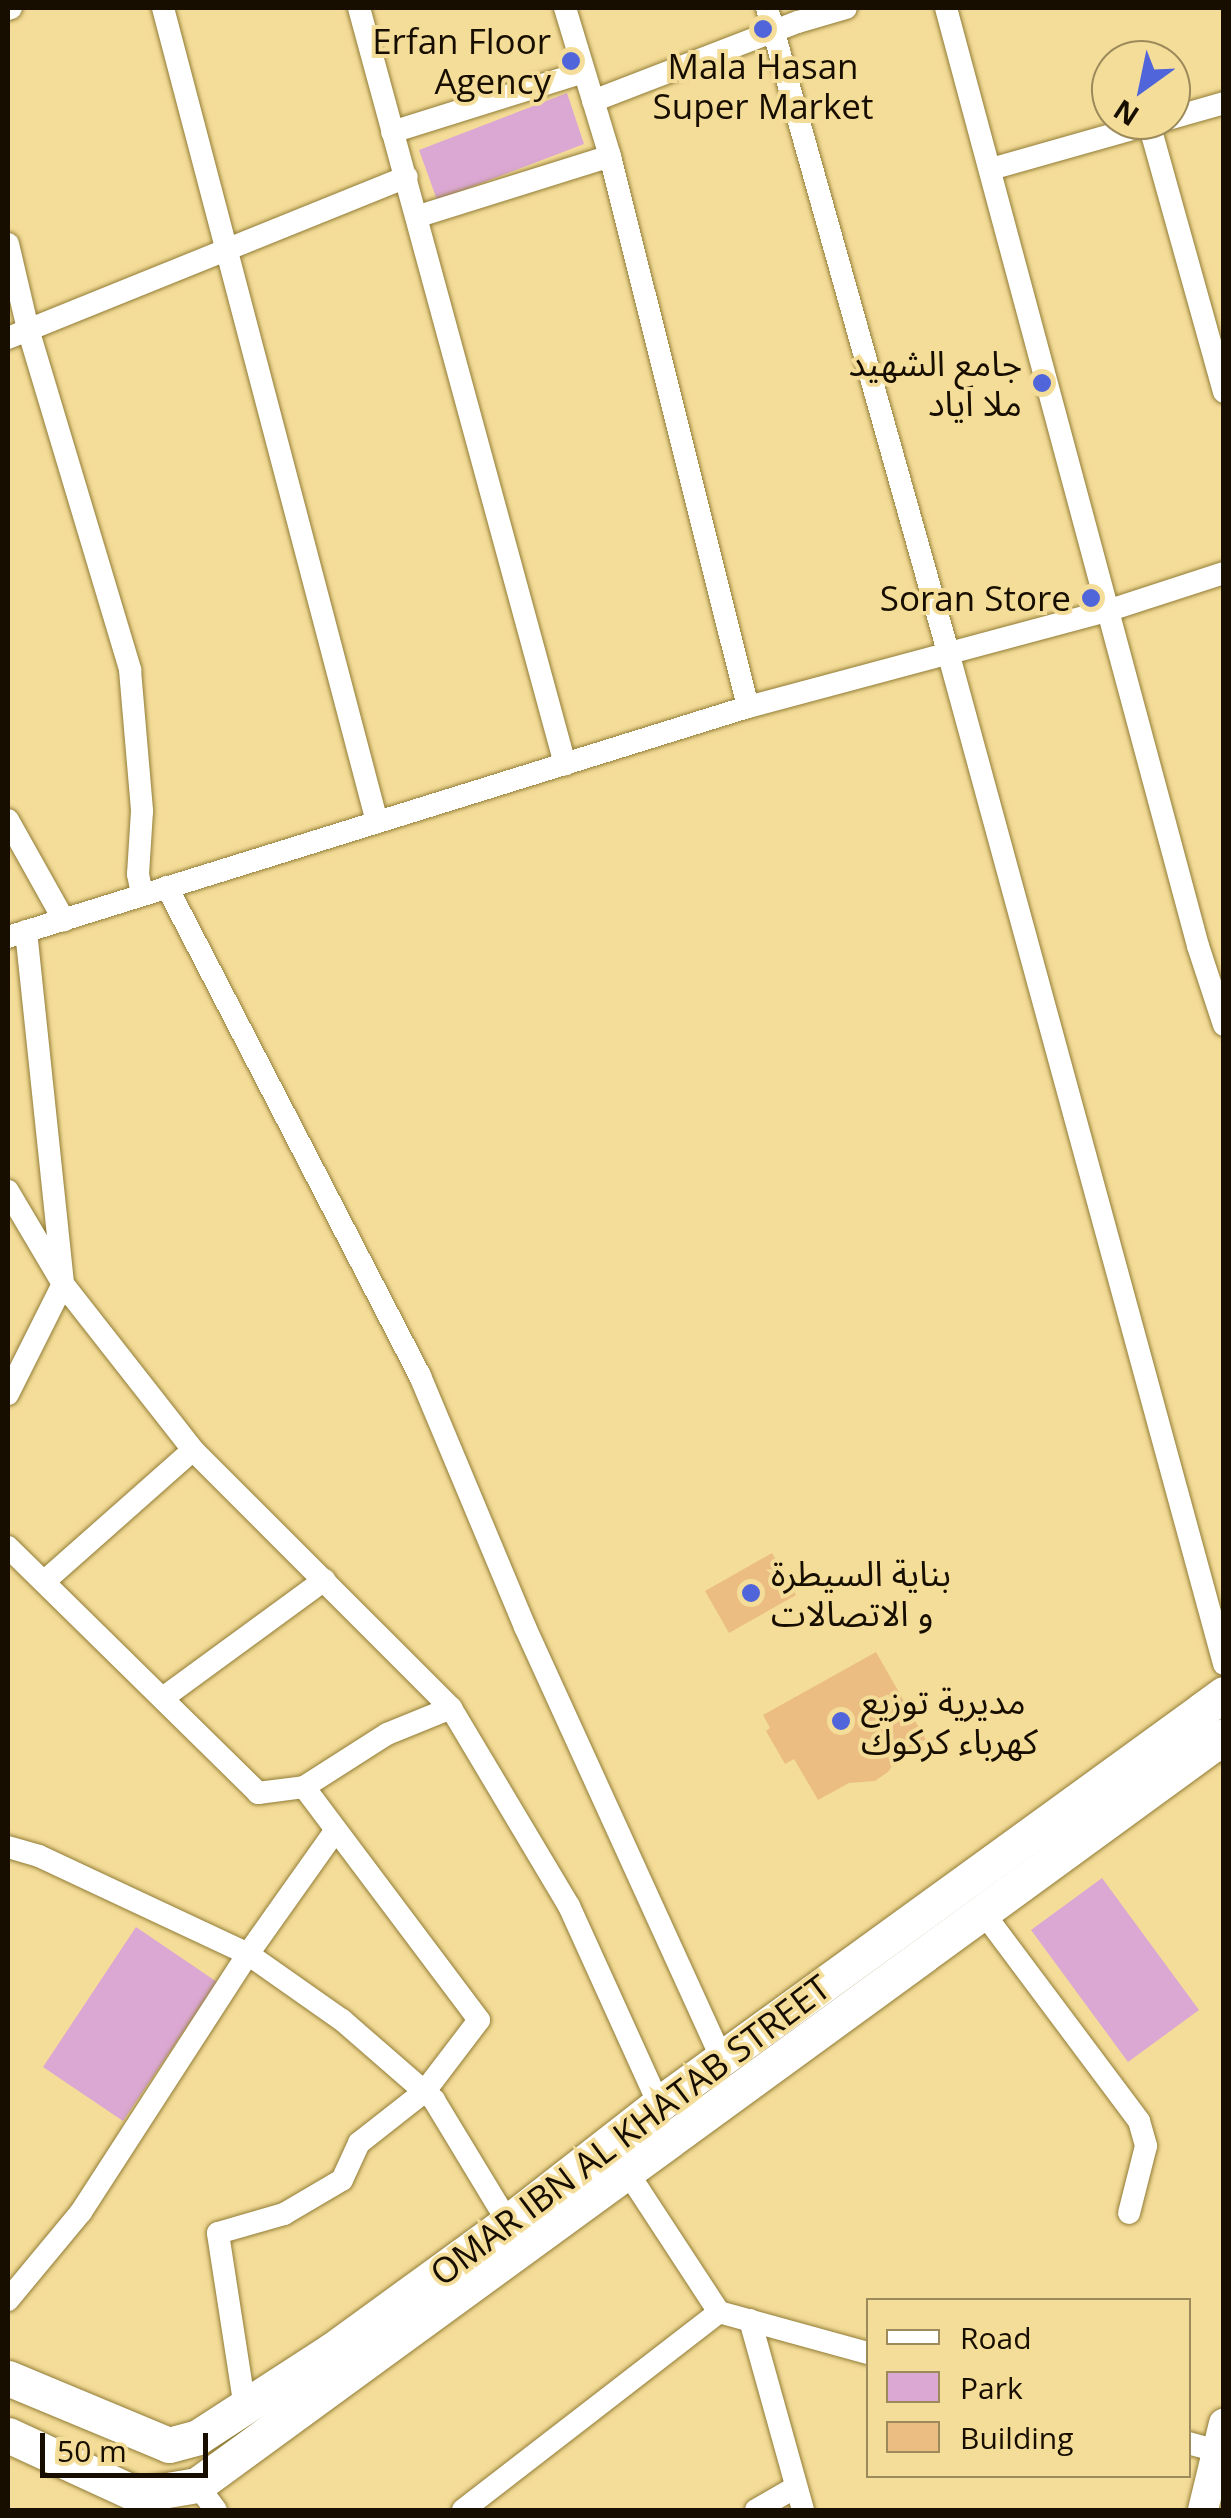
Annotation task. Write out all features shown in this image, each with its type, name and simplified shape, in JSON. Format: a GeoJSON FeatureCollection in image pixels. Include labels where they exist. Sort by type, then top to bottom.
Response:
{"type":"FeatureCollection","features":[{"type":"Feature","properties":{"kind":"main road","name":"OMAR IBN AL KHATAB STREET"},"geometry":{"type":"LineString","coordinates":[[8,2435],[132,2503],[207,2498],[626,2170],[982,1911],[1163,1758],[1224,1694]]}},
{"type":"Feature","properties":{"kind":"main road","name":"OMAR IBN AL KHATAB STREET"},"geometry":{"type":"LineString","coordinates":[[8,2378],[169,2445],[198,2437],[508,2222],[659,2104],[1163,1758],[1220,1740]]}},
{"type":"Feature","properties":{"kind":"main road"},"geometry":{"type":"LineString","coordinates":[[1203,2510],[1210,2439]]}},
{"type":"Feature","properties":{"kind":"street"},"geometry":{"type":"LineString","coordinates":[[163,8],[377,822]]}},
{"type":"Feature","properties":{"kind":"street"},"geometry":{"type":"LineString","coordinates":[[360,8],[565,764]]}},
{"type":"Feature","properties":{"kind":"street"},"geometry":{"type":"LineString","coordinates":[[564,8],[610,156],[748,708]]}},
{"type":"Feature","properties":{"kind":"street"},"geometry":{"type":"LineString","coordinates":[[767,8],[948,652],[1224,1664]]}},
{"type":"Feature","properties":{"kind":"street"},"geometry":{"type":"LineString","coordinates":[[592,101],[774,31],[846,8]]}},
{"type":"Feature","properties":{"kind":"street"},"geometry":{"type":"LineString","coordinates":[[946,8],[1198,946],[1224,1025]]}},
{"type":"Feature","properties":{"kind":"street"},"geometry":{"type":"LineString","coordinates":[[392,132],[583,72]]}},
{"type":"Feature","properties":{"kind":"street"},"geometry":{"type":"LineString","coordinates":[[1191,114],[1224,103]]}},
{"type":"Feature","properties":{"kind":"street"},"geometry":{"type":"LineString","coordinates":[[991,169],[1101,140]]}},
{"type":"Feature","properties":{"kind":"street"},"geometry":{"type":"LineString","coordinates":[[1154,140],[1224,392]]}},
{"type":"Feature","properties":{"kind":"street"},"geometry":{"type":"LineString","coordinates":[[419,216],[610,156]]}},
{"type":"Feature","properties":{"kind":"street"},"geometry":{"type":"LineString","coordinates":[[18,333],[407,177]]}},
{"type":"Feature","properties":{"kind":"street"},"geometry":{"type":"LineString","coordinates":[[8,244],[18,333],[130,670],[142,811],[138,874],[142,894]]}},
{"type":"Feature","properties":{"kind":"street"},"geometry":{"type":"LineString","coordinates":[[8,1394],[63,1284],[17,934],[748,708],[1110,610],[1224,573]]}},
{"type":"Feature","properties":{"kind":"street"},"geometry":{"type":"LineString","coordinates":[[8,820],[64,920]]}},
{"type":"Feature","properties":{"kind":"street"},"geometry":{"type":"LineString","coordinates":[[166,887],[420,1376],[525,1626],[722,2060]]}},
{"type":"Feature","properties":{"kind":"street"},"geometry":{"type":"LineString","coordinates":[[8,1191],[63,1284],[193,1450],[451,1708],[570,1906],[659,2104]]}},
{"type":"Feature","properties":{"kind":"street"},"geometry":{"type":"LineString","coordinates":[[46,1580],[193,1450]]}},
{"type":"Feature","properties":{"kind":"street"},"geometry":{"type":"LineString","coordinates":[[8,1547],[46,1580],[258,1793],[304,1787],[387,1734],[451,1708]]}},
{"type":"Feature","properties":{"kind":"street"},"geometry":{"type":"LineString","coordinates":[[163,1698],[324,1580]]}},
{"type":"Feature","properties":{"kind":"street"},"geometry":{"type":"LineString","coordinates":[[245,2408],[218,2234],[284,2214],[342,2180],[359,2143],[425,2092],[479,2020],[304,1787]]}},
{"type":"Feature","properties":{"kind":"street"},"geometry":{"type":"LineString","coordinates":[[8,2300],[81,2212],[248,1954],[335,1831]]}},
{"type":"Feature","properties":{"kind":"street"},"geometry":{"type":"LineString","coordinates":[[8,1847],[38,1856],[248,1954],[342,2020],[425,2092],[508,2222]]}},
{"type":"Feature","properties":{"kind":"street"},"geometry":{"type":"LineString","coordinates":[[982,1911],[1139,2121],[1146,2146],[1129,2213]]}},
{"type":"Feature","properties":{"kind":"street"},"geometry":{"type":"LineString","coordinates":[[626,2170],[720,2312],[866,2352]]}},
{"type":"Feature","properties":{"kind":"street"},"geometry":{"type":"LineString","coordinates":[[472,2508],[720,2312]]}},
{"type":"Feature","properties":{"kind":"street"},"geometry":{"type":"LineString","coordinates":[[750,2320],[803,2510]]}},
{"type":"Feature","properties":{"kind":"street"},"geometry":{"type":"LineString","coordinates":[[756,2510],[796,2487]]}},
{"type":"Feature","properties":{"kind":"green space"},"geometry":{"type":"Polygon","coordinates":[[[567,93],[584,144],[437,200],[419,150],[567,93]]]}},
{"type":"Feature","properties":{"kind":"green space"},"geometry":{"type":"Polygon","coordinates":[[[1102,1878],[1199,2010],[1128,2062],[1031,1930],[1102,1878]]]}},
{"type":"Feature","properties":{"kind":"green space"},"geometry":{"type":"Polygon","coordinates":[[[136,1927],[217,1982],[123,2121],[43,2067],[136,1927]]]}},
{"type":"Feature","properties":{"kind":"building","name":"بناية السيطرة و الاتصالات"},"geometry":{"type":"Polygon","coordinates":[[[772,1553],[796,1595],[729,1633],[705,1591],[772,1553]]]}},
{"type":"Feature","properties":{"kind":"building","name":"مديرية توزيع كهرباء كركوك"},"geometry":{"type":"Polygon","coordinates":[[[876,1652],[926,1740],[900,1754],[888,1772],[875,1781],[849,1783],[818,1800],[794,1759],[785,1764],[766,1731],[770,1728],[763,1715],[876,1652]]]}},
{"type":"Feature","properties":{"kind":"place","name":"Mala Hasan Super Market"},"geometry":{"type":"Point","coordinates":[763,29]}},
{"type":"Feature","properties":{"kind":"place","name":"Erfan Floor Agency"},"geometry":{"type":"Point","coordinates":[571,61]}},
{"type":"Feature","properties":{"kind":"place","name":"جامع الشهيد ملا اياد"},"geometry":{"type":"Point","coordinates":[1042,383]}},
{"type":"Feature","properties":{"kind":"place","name":"Soran Store"},"geometry":{"type":"Point","coordinates":[1091,598]}},
{"type":"Feature","properties":{"kind":"place","name":"بناية السيطرة و الاتصالات"},"geometry":{"type":"Point","coordinates":[751,1593]}},
{"type":"Feature","properties":{"kind":"place","name":"مديرية توزيع كهرباء كركوك"},"geometry":{"type":"Point","coordinates":[841,1721]}}]}
